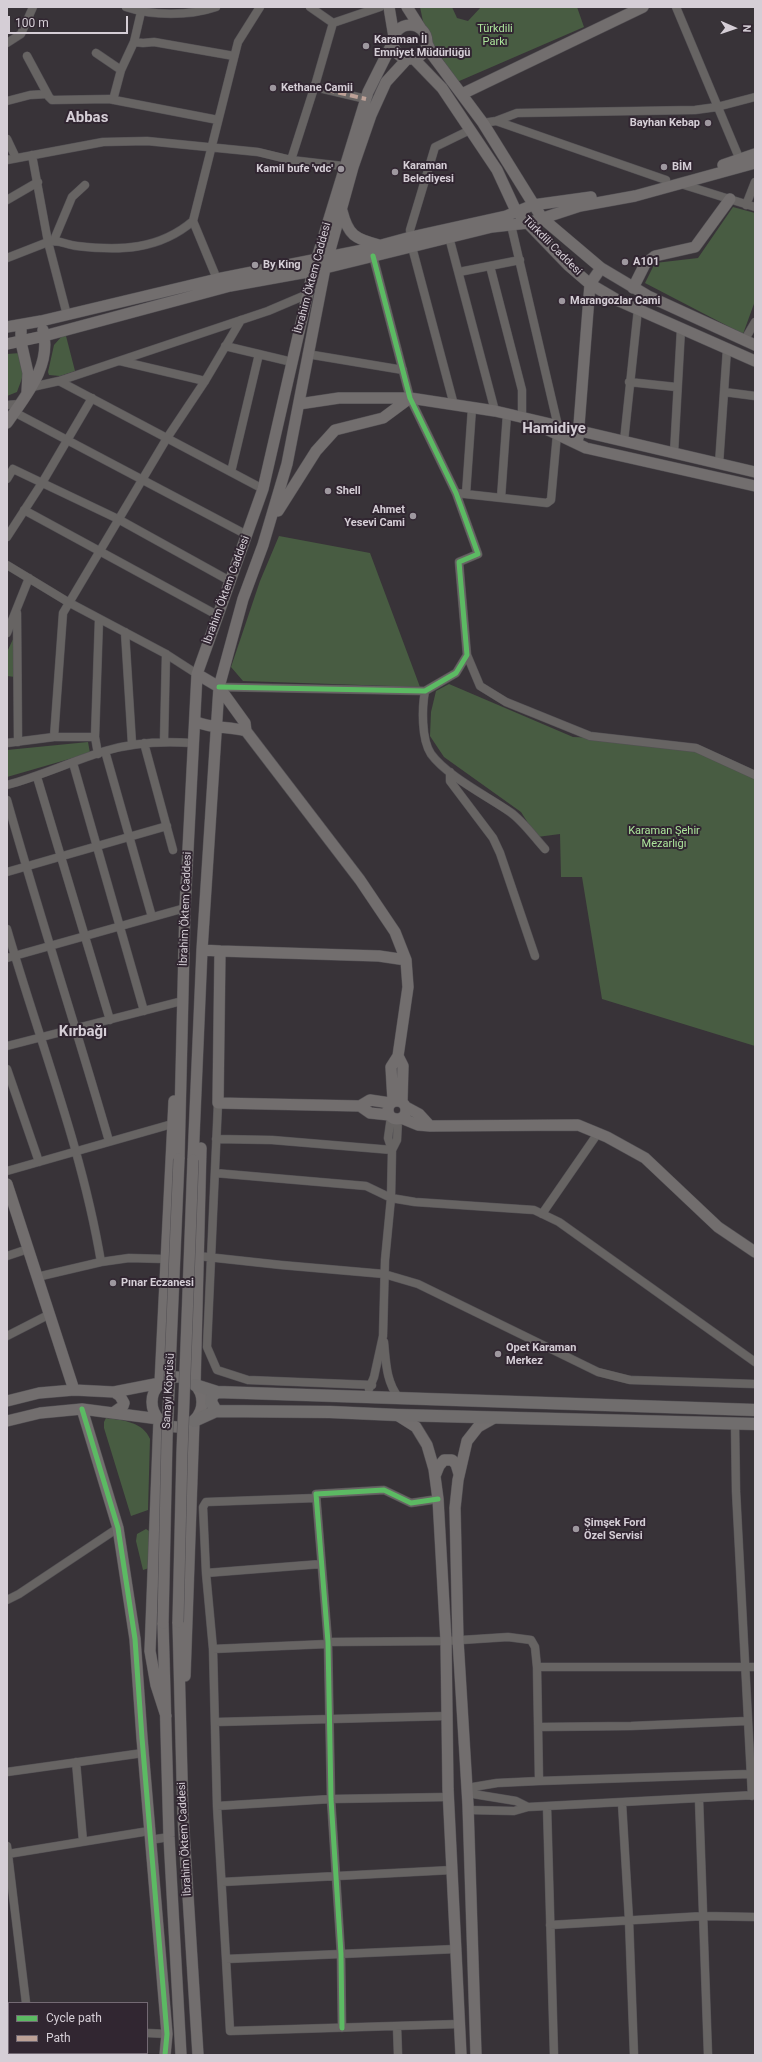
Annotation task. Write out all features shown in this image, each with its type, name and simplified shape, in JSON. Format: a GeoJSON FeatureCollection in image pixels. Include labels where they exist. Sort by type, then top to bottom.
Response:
{"type":"FeatureCollection","features":[{"type":"Feature","properties":{"kind":"main road"},"geometry":{"type":"LineString","coordinates":[[389,7],[393,40],[396,51],[410,58],[421,54],[426,41],[421,29],[407,7]]}},
{"type":"Feature","properties":{"kind":"main road"},"geometry":{"type":"LineString","coordinates":[[462,94],[643,7]]}},
{"type":"Feature","properties":{"kind":"main road"},"geometry":{"type":"LineString","coordinates":[[393,40],[400,28],[405,26],[411,25],[421,29]]}},
{"type":"Feature","properties":{"kind":"main road","name":"İbrahim Öktem Caddesi"},"geometry":{"type":"LineString","coordinates":[[193,1160],[202,950],[219,686],[243,599],[263,545],[287,464],[307,354],[325,268],[342,208],[349,167],[366,99],[393,40]]}},
{"type":"Feature","properties":{"kind":"main road","name":"Türkdili Caddesi"},"geometry":{"type":"LineString","coordinates":[[426,41],[433,56],[483,123],[542,218],[601,268],[633,288],[750,343]]}},
{"type":"Feature","properties":{"kind":"main road","name":"İbrahim Öktem Caddesi"},"geometry":{"type":"LineString","coordinates":[[179,1159],[185,908],[197,674],[263,490],[317,259],[349,167],[386,82],[410,58]]}},
{"type":"Feature","properties":{"kind":"main road","name":"Türkdili Caddesi"},"geometry":{"type":"LineString","coordinates":[[410,58],[442,88],[497,170],[516,211],[568,265],[590,284],[638,310],[755,361]]}},
{"type":"Feature","properties":{"kind":"main road"},"geometry":{"type":"LineString","coordinates":[[7,344],[21,342],[230,286],[313,271],[373,256],[411,242],[506,216],[533,205],[604,195],[740,160],[755,154]]}},
{"type":"Feature","properties":{"kind":"main road"},"geometry":{"type":"LineString","coordinates":[[7,327],[41,321],[217,279],[379,245],[449,237],[492,227],[528,223],[580,206],[635,196],[755,163]]}},
{"type":"Feature","properties":{"kind":"main road"},"geometry":{"type":"LineString","coordinates":[[633,288],[645,264],[655,256],[695,247],[730,199]]}},
{"type":"Feature","properties":{"kind":"main road"},"geometry":{"type":"LineString","coordinates":[[342,208],[346,227],[354,235],[365,242],[379,245]]}},
{"type":"Feature","properties":{"kind":"main road"},"geometry":{"type":"LineString","coordinates":[[578,444],[577,430],[590,284],[601,268]]}},
{"type":"Feature","properties":{"kind":"main road"},"geometry":{"type":"LineString","coordinates":[[7,423],[14,407],[29,390],[43,364],[44,336],[41,321]]}},
{"type":"Feature","properties":{"kind":"main road"},"geometry":{"type":"LineString","coordinates":[[21,325],[21,342],[28,373],[29,390]]}},
{"type":"Feature","properties":{"kind":"main road"},"geometry":{"type":"LineString","coordinates":[[299,404],[340,398],[410,398],[495,411],[522,417],[561,433],[586,448],[755,486]]}},
{"type":"Feature","properties":{"kind":"main road"},"geometry":{"type":"LineString","coordinates":[[263,545],[282,503],[316,451],[335,430],[384,418],[410,398]]}},
{"type":"Feature","properties":{"kind":"main road"},"geometry":{"type":"LineString","coordinates":[[561,433],[577,430],[755,472]]}},
{"type":"Feature","properties":{"kind":"main road"},"geometry":{"type":"LineString","coordinates":[[197,674],[219,686],[245,723],[246,731],[360,880],[395,932],[406,960],[408,987],[398,1056],[391,1067],[397,1103],[404,1115],[395,1117]]}},
{"type":"Feature","properties":{"kind":"main road"},"geometry":{"type":"LineString","coordinates":[[195,721],[204,725],[246,731]]}},
{"type":"Feature","properties":{"kind":"main road"},"geometry":{"type":"LineString","coordinates":[[202,950],[379,956],[406,960]]}},
{"type":"Feature","properties":{"kind":"main road"},"geometry":{"type":"LineString","coordinates":[[220,951],[218,1103],[360,1106],[370,1100],[397,1103],[419,1114],[430,1126]]}},
{"type":"Feature","properties":{"kind":"main road"},"geometry":{"type":"LineString","coordinates":[[166,1716],[156,1685],[150,1651],[159,1419],[152,1405],[152,1397],[160,1383],[172,1124],[182,1043]]}},
{"type":"Feature","properties":{"kind":"main road"},"geometry":{"type":"LineString","coordinates":[[180,1714],[187,1661],[194,1421],[202,1407],[202,1399],[195,1385],[202,1114],[198,1048]]}},
{"type":"Feature","properties":{"kind":"main road"},"geometry":{"type":"LineString","coordinates":[[395,1117],[387,1107],[397,1103]]}},
{"type":"Feature","properties":{"kind":"main road"},"geometry":{"type":"LineString","coordinates":[[360,1106],[370,1113],[395,1117],[418,1125],[578,1125],[598,1133],[645,1158],[718,1227],[755,1252]]}},
{"type":"Feature","properties":{"kind":"main road","name":"Sanayi Köprüsü"},"geometry":{"type":"LineString","coordinates":[[164,1623],[167,1438],[179,1159]]}},
{"type":"Feature","properties":{"kind":"main road","name":"Sanayi Köprüsü"},"geometry":{"type":"LineString","coordinates":[[178,1622],[193,1160]]}},
{"type":"Feature","properties":{"kind":"main road"},"geometry":{"type":"LineString","coordinates":[[8,1191],[74,1390]]}},
{"type":"Feature","properties":{"kind":"main road"},"geometry":{"type":"LineString","coordinates":[[7,1401],[39,1393],[74,1390],[114,1392],[160,1383],[174,1377],[182,1377],[195,1385],[217,1392],[755,1410]]}},
{"type":"Feature","properties":{"kind":"main road"},"geometry":{"type":"LineString","coordinates":[[113,1413],[123,1406],[124,1403],[120,1396],[114,1392]]}},
{"type":"Feature","properties":{"kind":"main road"},"geometry":{"type":"LineString","coordinates":[[216,1411],[211,1402],[212,1396],[217,1392]]}},
{"type":"Feature","properties":{"kind":"main road"},"geometry":{"type":"LineString","coordinates":[[82,1409],[118,1528],[135,1639],[143,1753],[167,2034],[165,2055]]}},
{"type":"Feature","properties":{"kind":"main road"},"geometry":{"type":"LineString","coordinates":[[7,1421],[40,1413],[82,1409],[159,1419],[172,1427],[187,1425],[216,1411],[330,1412],[494,1418],[755,1424]]}},
{"type":"Feature","properties":{"kind":"main road"},"geometry":{"type":"LineString","coordinates":[[397,1415],[416,1427],[427,1445],[435,1476],[438,1499],[446,1641],[448,1793],[461,2055]]}},
{"type":"Feature","properties":{"kind":"main road"},"geometry":{"type":"LineString","coordinates":[[476,2055],[468,1810],[458,1640],[455,1508],[459,1474],[467,1441],[478,1427],[494,1418]]}},
{"type":"Feature","properties":{"kind":"main road"},"geometry":{"type":"LineString","coordinates":[[435,1476],[439,1466],[444,1460],[452,1460],[456,1464],[459,1474]]}},
{"type":"Feature","properties":{"kind":"main road","name":"İbrahim Öktem Caddesi"},"geometry":{"type":"LineString","coordinates":[[178,1622],[183,1816],[198,2055]]}},
{"type":"Feature","properties":{"kind":"main road","name":"İbrahim Öktem Caddesi"},"geometry":{"type":"LineString","coordinates":[[164,1623],[169,1837],[181,2055]]}},
{"type":"Feature","properties":{"kind":"main road"},"geometry":{"type":"LineString","coordinates":[[448,1793],[467,1791]]}},
{"type":"Feature","properties":{"kind":"main road"},"geometry":{"type":"LineString","coordinates":[[449,1810],[468,1810]]}},
{"type":"Feature","properties":{"kind":"street"},"geometry":{"type":"LineString","coordinates":[[7,43],[21,34],[33,7]]}},
{"type":"Feature","properties":{"kind":"street"},"geometry":{"type":"LineString","coordinates":[[126,7],[141,12],[196,13],[216,7]]}},
{"type":"Feature","properties":{"kind":"street"},"geometry":{"type":"LineString","coordinates":[[217,279],[193,221],[238,42],[260,7]]}},
{"type":"Feature","properties":{"kind":"street"},"geometry":{"type":"LineString","coordinates":[[310,7],[333,23]]}},
{"type":"Feature","properties":{"kind":"street"},"geometry":{"type":"LineString","coordinates":[[333,23],[380,7]]}},
{"type":"Feature","properties":{"kind":"street"},"geometry":{"type":"LineString","coordinates":[[676,7],[740,160]]}},
{"type":"Feature","properties":{"kind":"street"},"geometry":{"type":"LineString","coordinates":[[113,100],[121,70],[134,42],[141,12]]}},
{"type":"Feature","properties":{"kind":"street"},"geometry":{"type":"LineString","coordinates":[[291,160],[315,87],[333,23]]}},
{"type":"Feature","properties":{"kind":"street"},"geometry":{"type":"LineString","coordinates":[[134,42],[154,42],[234,56]]}},
{"type":"Feature","properties":{"kind":"street"},"geometry":{"type":"LineString","coordinates":[[96,53],[121,70]]}},
{"type":"Feature","properties":{"kind":"street"},"geometry":{"type":"LineString","coordinates":[[27,56],[47,94],[52,100],[113,100],[218,120]]}},
{"type":"Feature","properties":{"kind":"street"},"geometry":{"type":"LineString","coordinates":[[315,87],[366,99]]}},
{"type":"Feature","properties":{"kind":"street"},"geometry":{"type":"LineString","coordinates":[[7,100],[30,95],[47,94]]}},
{"type":"Feature","properties":{"kind":"street"},"geometry":{"type":"LineString","coordinates":[[483,123],[496,121],[516,113],[695,110],[717,107],[755,97]]}},
{"type":"Feature","properties":{"kind":"street"},"geometry":{"type":"LineString","coordinates":[[496,121],[666,180]]}},
{"type":"Feature","properties":{"kind":"street"},"geometry":{"type":"LineString","coordinates":[[454,405],[411,242],[410,230],[435,147],[470,130]]}},
{"type":"Feature","properties":{"kind":"street"},"geometry":{"type":"LineString","coordinates":[[7,139],[16,158]]}},
{"type":"Feature","properties":{"kind":"street"},"geometry":{"type":"LineString","coordinates":[[7,160],[103,142],[148,140],[258,152],[291,160],[349,167]]}},
{"type":"Feature","properties":{"kind":"street"},"geometry":{"type":"LineString","coordinates":[[32,155],[67,315]]}},
{"type":"Feature","properties":{"kind":"street"},"geometry":{"type":"LineString","coordinates":[[7,200],[11,196],[38,182]]}},
{"type":"Feature","properties":{"kind":"street"},"geometry":{"type":"LineString","coordinates":[[746,205],[755,182]]}},
{"type":"Feature","properties":{"kind":"street"},"geometry":{"type":"LineString","coordinates":[[678,183],[755,207]]}},
{"type":"Feature","properties":{"kind":"street"},"geometry":{"type":"LineString","coordinates":[[51,241],[72,197],[85,185]]}},
{"type":"Feature","properties":{"kind":"street"},"geometry":{"type":"LineString","coordinates":[[7,258],[51,241],[92,247],[124,249],[140,247],[168,238],[193,221]]}},
{"type":"Feature","properties":{"kind":"street"},"geometry":{"type":"LineString","coordinates":[[456,493],[547,503],[551,500],[561,433],[511,225]]}},
{"type":"Feature","properties":{"kind":"street"},"geometry":{"type":"LineString","coordinates":[[449,237],[495,411]]}},
{"type":"Feature","properties":{"kind":"street"},"geometry":{"type":"LineString","coordinates":[[373,256],[410,398],[456,493],[478,554],[458,562],[467,656],[480,686],[506,702],[590,736],[696,748],[755,775]]}},
{"type":"Feature","properties":{"kind":"street"},"geometry":{"type":"LineString","coordinates":[[459,272],[520,260]]}},
{"type":"Feature","properties":{"kind":"street"},"geometry":{"type":"LineString","coordinates":[[490,266],[522,390],[522,417]]}},
{"type":"Feature","properties":{"kind":"street"},"geometry":{"type":"LineString","coordinates":[[29,390],[241,320],[308,294]]}},
{"type":"Feature","properties":{"kind":"street"},"geometry":{"type":"LineString","coordinates":[[624,441],[629,382],[638,310]]}},
{"type":"Feature","properties":{"kind":"street"},"geometry":{"type":"LineString","coordinates":[[54,737],[63,613],[68,602],[167,438],[205,381],[241,320]]}},
{"type":"Feature","properties":{"kind":"street"},"geometry":{"type":"LineString","coordinates":[[750,343],[755,322]]}},
{"type":"Feature","properties":{"kind":"street"},"geometry":{"type":"LineString","coordinates":[[674,453],[676,387],[681,329]]}},
{"type":"Feature","properties":{"kind":"street"},"geometry":{"type":"LineString","coordinates":[[225,346],[292,362]]}},
{"type":"Feature","properties":{"kind":"street"},"geometry":{"type":"LineString","coordinates":[[719,464],[727,349]]}},
{"type":"Feature","properties":{"kind":"street"},"geometry":{"type":"LineString","coordinates":[[231,472],[259,354]]}},
{"type":"Feature","properties":{"kind":"street"},"geometry":{"type":"LineString","coordinates":[[307,354],[403,370]]}},
{"type":"Feature","properties":{"kind":"street"},"geometry":{"type":"LineString","coordinates":[[120,361],[205,381]]}},
{"type":"Feature","properties":{"kind":"street"},"geometry":{"type":"LineString","coordinates":[[59,381],[263,490]]}},
{"type":"Feature","properties":{"kind":"street"},"geometry":{"type":"LineString","coordinates":[[629,382],[676,387]]}},
{"type":"Feature","properties":{"kind":"street"},"geometry":{"type":"LineString","coordinates":[[724,392],[755,396]]}},
{"type":"Feature","properties":{"kind":"street"},"geometry":{"type":"LineString","coordinates":[[7,537],[42,483],[92,398]]}},
{"type":"Feature","properties":{"kind":"street"},"geometry":{"type":"LineString","coordinates":[[14,407],[67,441],[247,535]]}},
{"type":"Feature","properties":{"kind":"street"},"geometry":{"type":"LineString","coordinates":[[466,494],[472,408]]}},
{"type":"Feature","properties":{"kind":"street"},"geometry":{"type":"LineString","coordinates":[[501,498],[507,414]]}},
{"type":"Feature","properties":{"kind":"street"},"geometry":{"type":"LineString","coordinates":[[7,479],[13,469],[118,519],[230,581]]}},
{"type":"Feature","properties":{"kind":"street"},"geometry":{"type":"LineString","coordinates":[[24,510],[217,615]]}},
{"type":"Feature","properties":{"kind":"street"},"geometry":{"type":"LineString","coordinates":[[7,565],[68,602],[166,654],[197,674]]}},
{"type":"Feature","properties":{"kind":"street"},"geometry":{"type":"LineString","coordinates":[[7,633],[17,613],[29,578]]}},
{"type":"Feature","properties":{"kind":"street"},"geometry":{"type":"LineString","coordinates":[[17,613],[18,742]]}},
{"type":"Feature","properties":{"kind":"street"},"geometry":{"type":"LineString","coordinates":[[99,619],[95,737],[102,752],[129,837],[152,917]]}},
{"type":"Feature","properties":{"kind":"street"},"geometry":{"type":"LineString","coordinates":[[125,632],[132,744]]}},
{"type":"Feature","properties":{"kind":"street"},"geometry":{"type":"LineString","coordinates":[[164,741],[166,654]]}},
{"type":"Feature","properties":{"kind":"street"},"geometry":{"type":"LineString","coordinates":[[219,686],[425,691],[456,673],[467,656]]}},
{"type":"Feature","properties":{"kind":"street"},"geometry":{"type":"LineString","coordinates":[[425,691],[423,703],[426,737],[431,753],[450,772],[511,813],[545,849]]}},
{"type":"Feature","properties":{"kind":"street"},"geometry":{"type":"LineString","coordinates":[[7,743],[54,737],[95,737]]}},
{"type":"Feature","properties":{"kind":"street"},"geometry":{"type":"LineString","coordinates":[[7,785],[36,777],[102,752],[132,744],[164,741],[194,743]]}},
{"type":"Feature","properties":{"kind":"street"},"geometry":{"type":"LineString","coordinates":[[144,743],[173,850]]}},
{"type":"Feature","properties":{"kind":"street"},"geometry":{"type":"LineString","coordinates":[[73,763],[144,1011]]}},
{"type":"Feature","properties":{"kind":"street"},"geometry":{"type":"LineString","coordinates":[[450,772],[450,781],[493,838],[500,853],[535,956]]}},
{"type":"Feature","properties":{"kind":"street"},"geometry":{"type":"LineString","coordinates":[[36,777],[110,1020]]}},
{"type":"Feature","properties":{"kind":"street"},"geometry":{"type":"LineString","coordinates":[[7,800],[26,867],[77,1028],[108,1141]]}},
{"type":"Feature","properties":{"kind":"street"},"geometry":{"type":"LineString","coordinates":[[7,872],[167,826]]}},
{"type":"Feature","properties":{"kind":"street"},"geometry":{"type":"LineString","coordinates":[[11,957],[185,908]]}},
{"type":"Feature","properties":{"kind":"street"},"geometry":{"type":"LineString","coordinates":[[7,929],[11,957],[41,1038],[75,1151],[92,1213],[101,1262]]}},
{"type":"Feature","properties":{"kind":"street"},"geometry":{"type":"LineString","coordinates":[[7,1046],[182,1001]]}},
{"type":"Feature","properties":{"kind":"street"},"geometry":{"type":"LineString","coordinates":[[7,1069],[39,1162]]}},
{"type":"Feature","properties":{"kind":"street"},"geometry":{"type":"LineString","coordinates":[[218,1103],[207,1347],[217,1370],[227,1375],[248,1380],[372,1384]]}},
{"type":"Feature","properties":{"kind":"street"},"geometry":{"type":"LineString","coordinates":[[395,1117],[388,1138],[392,1150],[391,1198],[384,1274],[383,1336],[389,1382],[392,1390],[399,1398]]}},
{"type":"Feature","properties":{"kind":"street"},"geometry":{"type":"LineString","coordinates":[[7,1171],[172,1124]]}},
{"type":"Feature","properties":{"kind":"street"},"geometry":{"type":"LineString","coordinates":[[542,1214],[598,1133]]}},
{"type":"Feature","properties":{"kind":"street"},"geometry":{"type":"LineString","coordinates":[[216,1139],[272,1140],[392,1150]]}},
{"type":"Feature","properties":{"kind":"street"},"geometry":{"type":"LineString","coordinates":[[215,1174],[366,1186],[391,1198],[415,1202],[534,1210],[559,1222],[755,1362]]}},
{"type":"Feature","properties":{"kind":"street"},"geometry":{"type":"LineString","coordinates":[[7,1256],[28,1249]]}},
{"type":"Feature","properties":{"kind":"street"},"geometry":{"type":"LineString","coordinates":[[198,1256],[281,1266],[384,1274],[418,1284],[598,1372],[614,1377],[630,1380],[755,1384]]}},
{"type":"Feature","properties":{"kind":"street"},"geometry":{"type":"LineString","coordinates":[[37,1277],[101,1262],[129,1258],[165,1259]]}},
{"type":"Feature","properties":{"kind":"street"},"geometry":{"type":"LineString","coordinates":[[7,1336],[50,1314]]}},
{"type":"Feature","properties":{"kind":"street"},"geometry":{"type":"LineString","coordinates":[[361,1397],[372,1384],[383,1336]]}},
{"type":"Feature","properties":{"kind":"street"},"geometry":{"type":"LineString","coordinates":[[468,1810],[514,1811],[528,1807],[753,1795],[750,1774],[747,1721],[736,1491],[735,1423]]}},
{"type":"Feature","properties":{"kind":"street"},"geometry":{"type":"LineString","coordinates":[[342,2028],[341,1954],[331,1799],[328,1643],[316,1494],[384,1490],[411,1503],[438,1499]]}},
{"type":"Feature","properties":{"kind":"street"},"geometry":{"type":"LineString","coordinates":[[316,1498],[206,1502],[203,1507],[202,1515],[206,1573],[213,1650],[216,1722],[216,1806],[222,1882],[230,2032],[460,2024]]}},
{"type":"Feature","properties":{"kind":"street"},"geometry":{"type":"LineString","coordinates":[[7,1600],[19,1594],[118,1528]]}},
{"type":"Feature","properties":{"kind":"street"},"geometry":{"type":"LineString","coordinates":[[206,1573],[321,1564]]}},
{"type":"Feature","properties":{"kind":"street"},"geometry":{"type":"LineString","coordinates":[[213,1650],[328,1643],[446,1641],[508,1637],[531,1640],[535,1647],[537,1668],[539,1781]]}},
{"type":"Feature","properties":{"kind":"street"},"geometry":{"type":"LineString","coordinates":[[537,1668],[755,1668]]}},
{"type":"Feature","properties":{"kind":"street"},"geometry":{"type":"LineString","coordinates":[[216,1722],[447,1716]]}},
{"type":"Feature","properties":{"kind":"street"},"geometry":{"type":"LineString","coordinates":[[538,1727],[631,1726],[747,1721]]}},
{"type":"Feature","properties":{"kind":"street"},"geometry":{"type":"LineString","coordinates":[[7,1772],[143,1753]]}},
{"type":"Feature","properties":{"kind":"street"},"geometry":{"type":"LineString","coordinates":[[76,1762],[83,1841]]}},
{"type":"Feature","properties":{"kind":"street"},"geometry":{"type":"LineString","coordinates":[[467,1791],[497,1783],[750,1774]]}},
{"type":"Feature","properties":{"kind":"street"},"geometry":{"type":"LineString","coordinates":[[467,1791],[516,1801],[528,1807]]}},
{"type":"Feature","properties":{"kind":"street"},"geometry":{"type":"LineString","coordinates":[[216,1806],[448,1793]]}},
{"type":"Feature","properties":{"kind":"street"},"geometry":{"type":"LineString","coordinates":[[699,1799],[708,2055]]}},
{"type":"Feature","properties":{"kind":"street"},"geometry":{"type":"LineString","coordinates":[[622,1803],[629,1920],[634,2055]]}},
{"type":"Feature","properties":{"kind":"street"},"geometry":{"type":"LineString","coordinates":[[547,1806],[554,2055]]}},
{"type":"Feature","properties":{"kind":"street"},"geometry":{"type":"LineString","coordinates":[[26,2002],[8,1850],[83,1841],[150,1836],[169,1837]]}},
{"type":"Feature","properties":{"kind":"street"},"geometry":{"type":"LineString","coordinates":[[222,1882],[336,1878],[452,1870]]}},
{"type":"Feature","properties":{"kind":"street"},"geometry":{"type":"LineString","coordinates":[[550,1925],[704,1916],[755,1917]]}},
{"type":"Feature","properties":{"kind":"street"},"geometry":{"type":"LineString","coordinates":[[226,1959],[456,1950]]}},
{"type":"Feature","properties":{"kind":"street"},"geometry":{"type":"LineString","coordinates":[[397,2026],[398,2055]]}},
{"type":"Feature","properties":{"kind":"street"},"geometry":{"type":"LineString","coordinates":[[148,2033],[167,2034]]}},
{"type":"Feature","properties":{"kind":"green space","name":"Türkdili Parkı"},"geometry":{"type":"Polygon","coordinates":[[[420,7],[452,7],[457,18],[468,21],[481,7],[577,7],[584,27],[457,82],[425,31],[420,7]]]}},
{"type":"Feature","properties":{"kind":"green space"},"geometry":{"type":"Polygon","coordinates":[[[733,207],[755,213],[755,301],[743,334],[645,283],[655,263],[698,258],[733,207]]]}},
{"type":"Feature","properties":{"kind":"green space"},"geometry":{"type":"Polygon","coordinates":[[[62,336],[66,336],[75,371],[60,376],[49,375],[48,372],[54,345],[62,336]]]}},
{"type":"Feature","properties":{"kind":"green space"},"geometry":{"type":"Polygon","coordinates":[[[20,353],[24,368],[22,377],[17,392],[7,396],[7,354],[20,353]]]}},
{"type":"Feature","properties":{"kind":"green space"},"geometry":{"type":"Polygon","coordinates":[[[279,536],[370,553],[420,687],[243,681],[231,667],[260,581],[279,536]]]}},
{"type":"Feature","properties":{"kind":"green space"},"geometry":{"type":"Polygon","coordinates":[[[14,637],[15,677],[7,676],[7,652],[14,637]]]}},
{"type":"Feature","properties":{"kind":"green space","name":"Karaman Şehir Mezarlığı"},"geometry":{"type":"Polygon","coordinates":[[[449,684],[573,737],[621,739],[698,751],[755,779],[755,1046],[602,999],[582,877],[561,877],[560,834],[537,837],[521,812],[444,757],[430,736],[431,712],[436,691],[449,684]]]}},
{"type":"Feature","properties":{"kind":"green space"},"geometry":{"type":"Polygon","coordinates":[[[88,742],[90,753],[7,777],[7,750],[88,742]]]}},
{"type":"Feature","properties":{"kind":"green space"},"geometry":{"type":"Polygon","coordinates":[[[106,1418],[126,1421],[137,1425],[147,1433],[150,1439],[148,1510],[131,1516],[104,1428],[106,1418]]]}},
{"type":"Feature","properties":{"kind":"green space"},"geometry":{"type":"Polygon","coordinates":[[[146,1529],[149,1531],[149,1568],[143,1570],[136,1541],[137,1534],[146,1529]]]}},
{"type":"Feature","properties":{"kind":"marked path"},"geometry":{"type":"LineString","coordinates":[[315,87],[366,99]]}},
{"type":"Feature","properties":{"kind":"cycle path"},"geometry":{"type":"LineString","coordinates":[[219,687],[425,691],[456,673],[467,655],[459,562],[478,554],[456,493],[410,398],[373,256]]}},
{"type":"Feature","properties":{"kind":"cycle path"},"geometry":{"type":"LineString","coordinates":[[82,1409],[118,1528],[135,1639],[167,2034],[165,2055]]}},
{"type":"Feature","properties":{"kind":"cycle path"},"geometry":{"type":"LineString","coordinates":[[342,2028],[341,1954],[331,1799],[328,1642],[316,1494],[384,1490],[411,1503],[438,1499]]}},
{"type":"Feature","properties":{"kind":"place","name":"Karaman İl Emniyet Müdürlüğü"},"geometry":{"type":"Point","coordinates":[366,46]}},
{"type":"Feature","properties":{"kind":"place","name":"Kethane Camii"},"geometry":{"type":"Point","coordinates":[273,88]}},
{"type":"Feature","properties":{"kind":"place","name":"Bayhan Kebap"},"geometry":{"type":"Point","coordinates":[708,123]}},
{"type":"Feature","properties":{"kind":"place","name":"BİM"},"geometry":{"type":"Point","coordinates":[664,167]}},
{"type":"Feature","properties":{"kind":"place","name":"Kamil bufe 'vdc'"},"geometry":{"type":"Point","coordinates":[341,169]}},
{"type":"Feature","properties":{"kind":"place","name":"Karaman Belediyesi"},"geometry":{"type":"Point","coordinates":[395,172]}},
{"type":"Feature","properties":{"kind":"place","name":"A101"},"geometry":{"type":"Point","coordinates":[625,262]}},
{"type":"Feature","properties":{"kind":"place","name":"By King"},"geometry":{"type":"Point","coordinates":[255,265]}},
{"type":"Feature","properties":{"kind":"place","name":"Marangozlar Cami"},"geometry":{"type":"Point","coordinates":[562,301]}},
{"type":"Feature","properties":{"kind":"place","name":"Shell"},"geometry":{"type":"Point","coordinates":[328,491]}},
{"type":"Feature","properties":{"kind":"place","name":"Ahmet Yesevi Cami"},"geometry":{"type":"Point","coordinates":[413,516]}},
{"type":"Feature","properties":{"kind":"place","name":"Pınar Eczanesi"},"geometry":{"type":"Point","coordinates":[113,1283]}},
{"type":"Feature","properties":{"kind":"place","name":"Opet Karaman Merkez"},"geometry":{"type":"Point","coordinates":[498,1354]}},
{"type":"Feature","properties":{"kind":"place","name":"Şimşek Ford Özel Servisi"},"geometry":{"type":"Point","coordinates":[576,1529]}},
{"type":"Feature","properties":{"kind":"district","name":"Abbas"},"geometry":{"type":"Point","coordinates":[87,118]}},
{"type":"Feature","properties":{"kind":"district","name":"Hamidiye"},"geometry":{"type":"Point","coordinates":[554,429]}},
{"type":"Feature","properties":{"kind":"district","name":"Kırbağı"},"geometry":{"type":"Point","coordinates":[83,1032]}}]}
